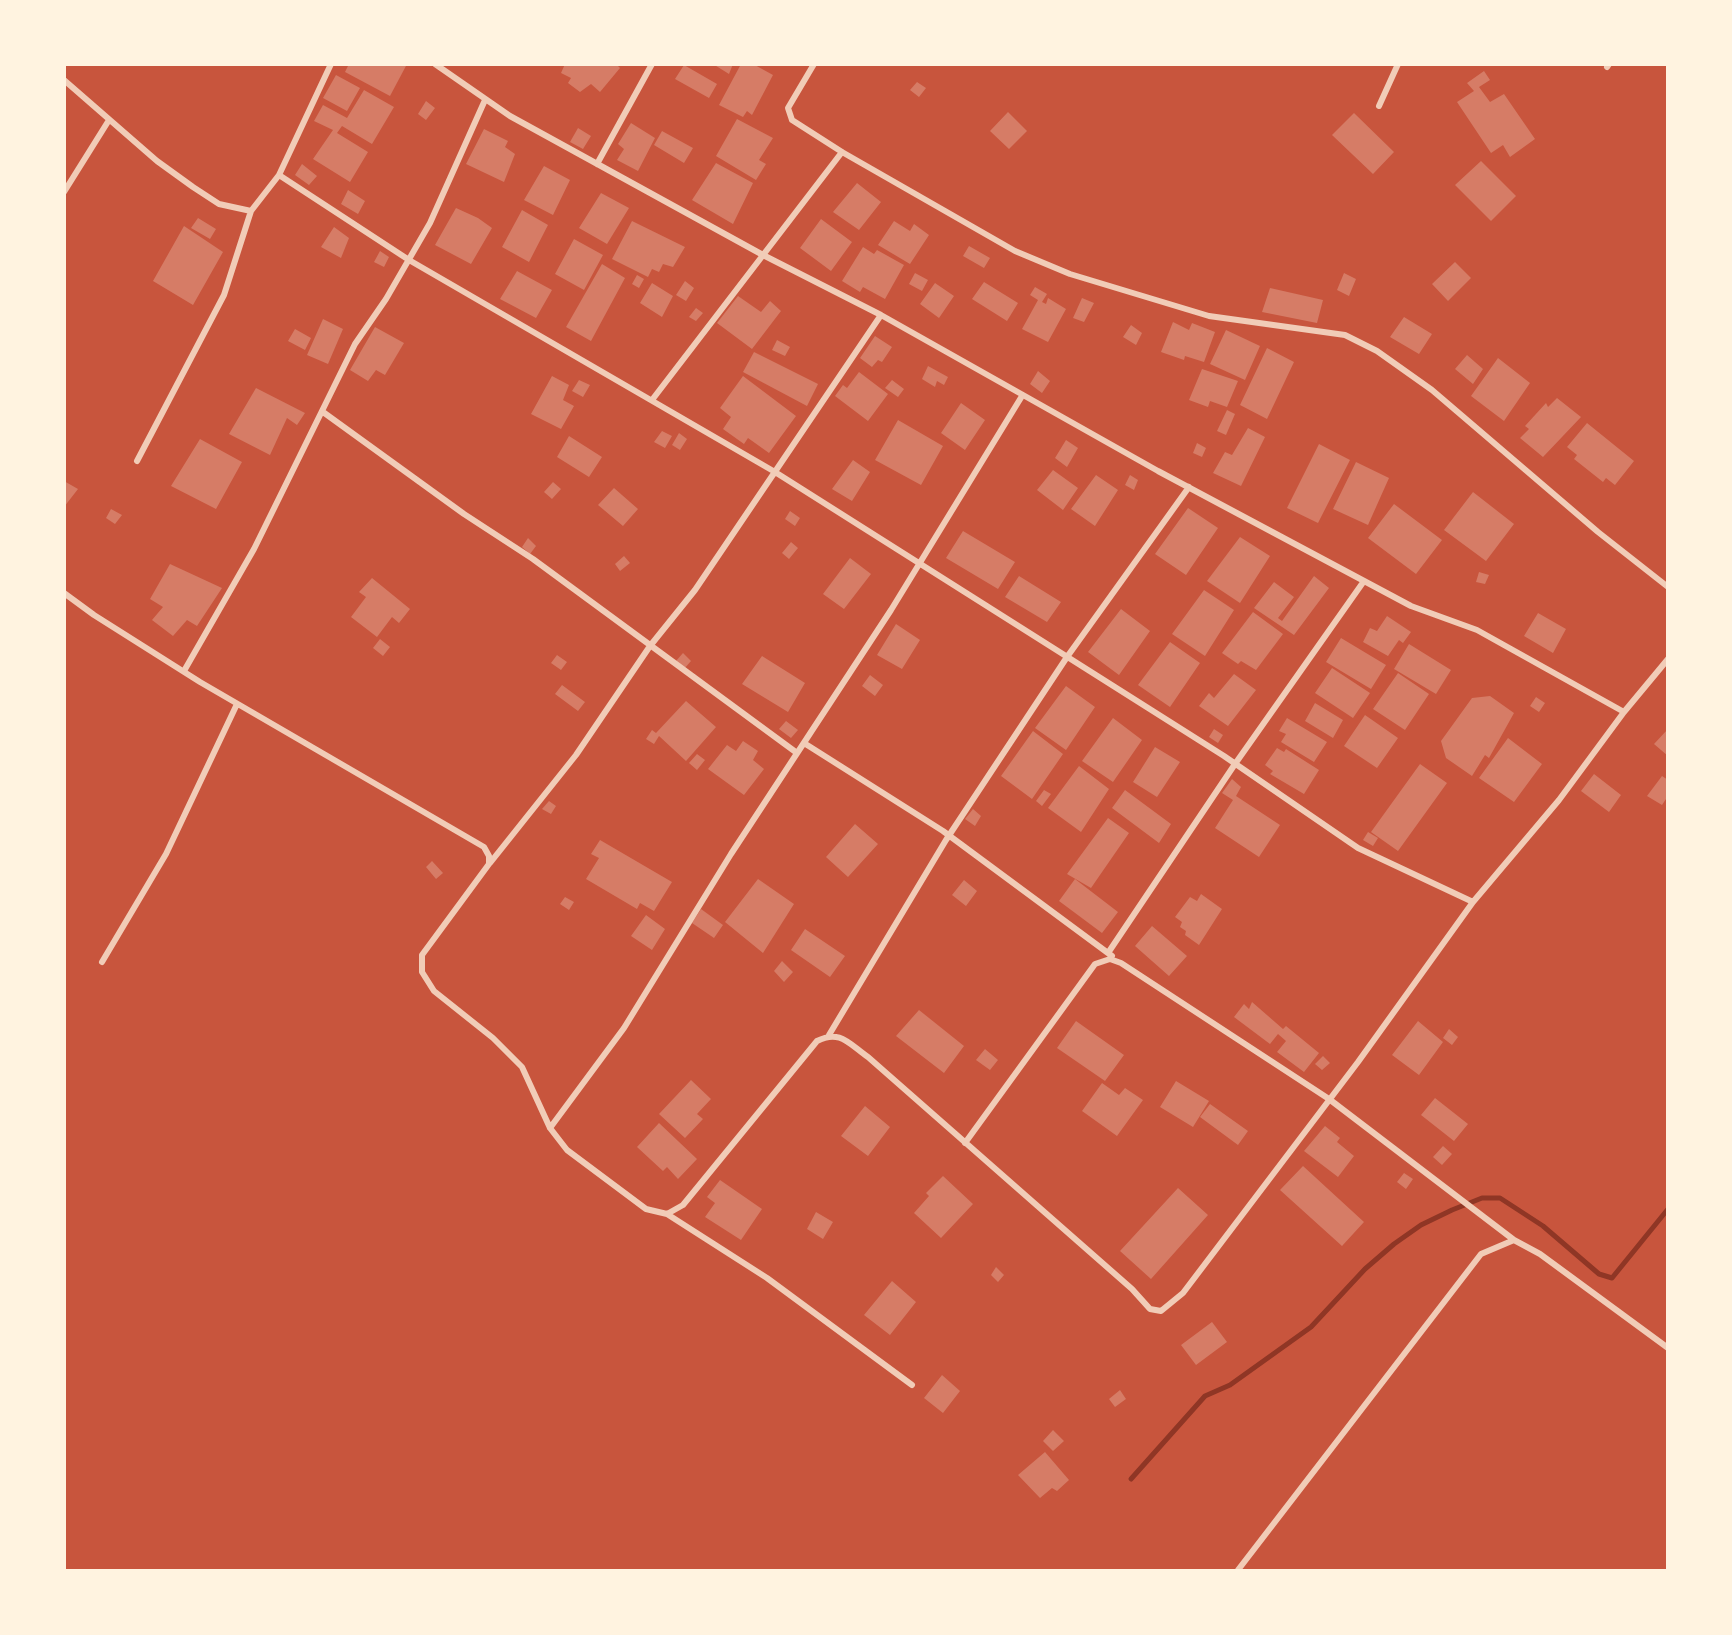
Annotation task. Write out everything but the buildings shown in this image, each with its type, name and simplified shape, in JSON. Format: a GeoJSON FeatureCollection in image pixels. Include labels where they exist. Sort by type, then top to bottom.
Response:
{"type":"FeatureCollection","features":[{"type":"Feature","properties":{"kind":"street"},"geometry":{"type":"LineString","coordinates":[[137,461],[224,296],[251,211],[279,175],[331,64]]}},
{"type":"Feature","properties":{"kind":"street"},"geometry":{"type":"LineString","coordinates":[[435,64],[485,100],[763,255],[881,315],[1022,396],[1411,606],[1477,630],[1624,712]]}},
{"type":"Feature","properties":{"kind":"street"},"geometry":{"type":"LineString","coordinates":[[597,164],[652,64]]}},
{"type":"Feature","properties":{"kind":"street"},"geometry":{"type":"LineString","coordinates":[[814,64],[788,108],[789,114],[792,120],[842,152],[1015,251],[1070,274],[1209,316],[1345,335],[1377,351],[1432,390],[1598,532],[1668,587]]}},
{"type":"Feature","properties":{"kind":"street"},"geometry":{"type":"LineString","coordinates":[[1379,106],[1398,64]]}},
{"type":"Feature","properties":{"kind":"street"},"geometry":{"type":"LineString","coordinates":[[64,80],[157,161],[219,204],[251,211]]}},
{"type":"Feature","properties":{"kind":"street"},"geometry":{"type":"LineString","coordinates":[[183,671],[254,549],[355,344],[430,223],[485,100]]}},
{"type":"Feature","properties":{"kind":"street"},"geometry":{"type":"LineString","coordinates":[[64,192],[110,120]]}},
{"type":"Feature","properties":{"kind":"street"},"geometry":{"type":"LineString","coordinates":[[652,400],[842,152]]}},
{"type":"Feature","properties":{"kind":"street"},"geometry":{"type":"LineString","coordinates":[[279,175],[409,260],[775,472],[1235,764],[1358,848],[1473,902]]}},
{"type":"Feature","properties":{"kind":"street"},"geometry":{"type":"LineString","coordinates":[[881,315],[695,590],[650,646],[576,755],[489,864],[422,955],[422,972],[434,991],[494,1038],[522,1066],[550,1128],[567,1150],[646,1209],[667,1214],[767,1278],[912,1385]]}},
{"type":"Feature","properties":{"kind":"street"},"geometry":{"type":"LineString","coordinates":[[550,1128],[624,1028],[730,854],[919,563],[1022,396]]}},
{"type":"Feature","properties":{"kind":"street"},"geometry":{"type":"LineString","coordinates":[[323,412],[464,514],[533,559],[797,753]]}},
{"type":"Feature","properties":{"kind":"street"},"geometry":{"type":"LineString","coordinates":[[667,1214],[684,1205],[817,1041],[829,1035],[949,835],[1067,657],[1189,487]]}},
{"type":"Feature","properties":{"kind":"street"},"geometry":{"type":"LineString","coordinates":[[1108,953],[1235,764],[1364,580]]}},
{"type":"Feature","properties":{"kind":"street"},"geometry":{"type":"LineString","coordinates":[[64,593],[94,615],[237,704],[484,847],[489,856],[489,864]]}},
{"type":"Feature","properties":{"kind":"street"},"geometry":{"type":"LineString","coordinates":[[829,1035],[838,1036],[868,1058],[1132,1289],[1150,1309],[1161,1311],[1183,1293],[1329,1100],[1473,902],[1559,800],[1624,712],[1668,659]]}},
{"type":"Feature","properties":{"kind":"street"},"geometry":{"type":"LineString","coordinates":[[102,962],[166,854],[237,704]]}},
{"type":"Feature","properties":{"kind":"street"},"geometry":{"type":"LineString","coordinates":[[804,743],[949,835],[1121,963],[1329,1100],[1514,1240],[1540,1254],[1668,1348]]}},
{"type":"Feature","properties":{"kind":"street"},"geometry":{"type":"LineString","coordinates":[[965,1143],[1095,964],[1110,959],[1121,963]]}},
{"type":"Feature","properties":{"kind":"street"},"geometry":{"type":"LineString","coordinates":[[1238,1570],[1481,1254],[1514,1240]]}},
{"type":"Feature","properties":{"kind":"waterway"},"geometry":{"type":"LineString","coordinates":[[1131,1479],[1205,1396],[1230,1385],[1311,1327],[1365,1269],[1421,1225],[1482,1198],[1500,1198],[1543,1226],[1599,1274],[1612,1278],[1668,1209]]}}]}
